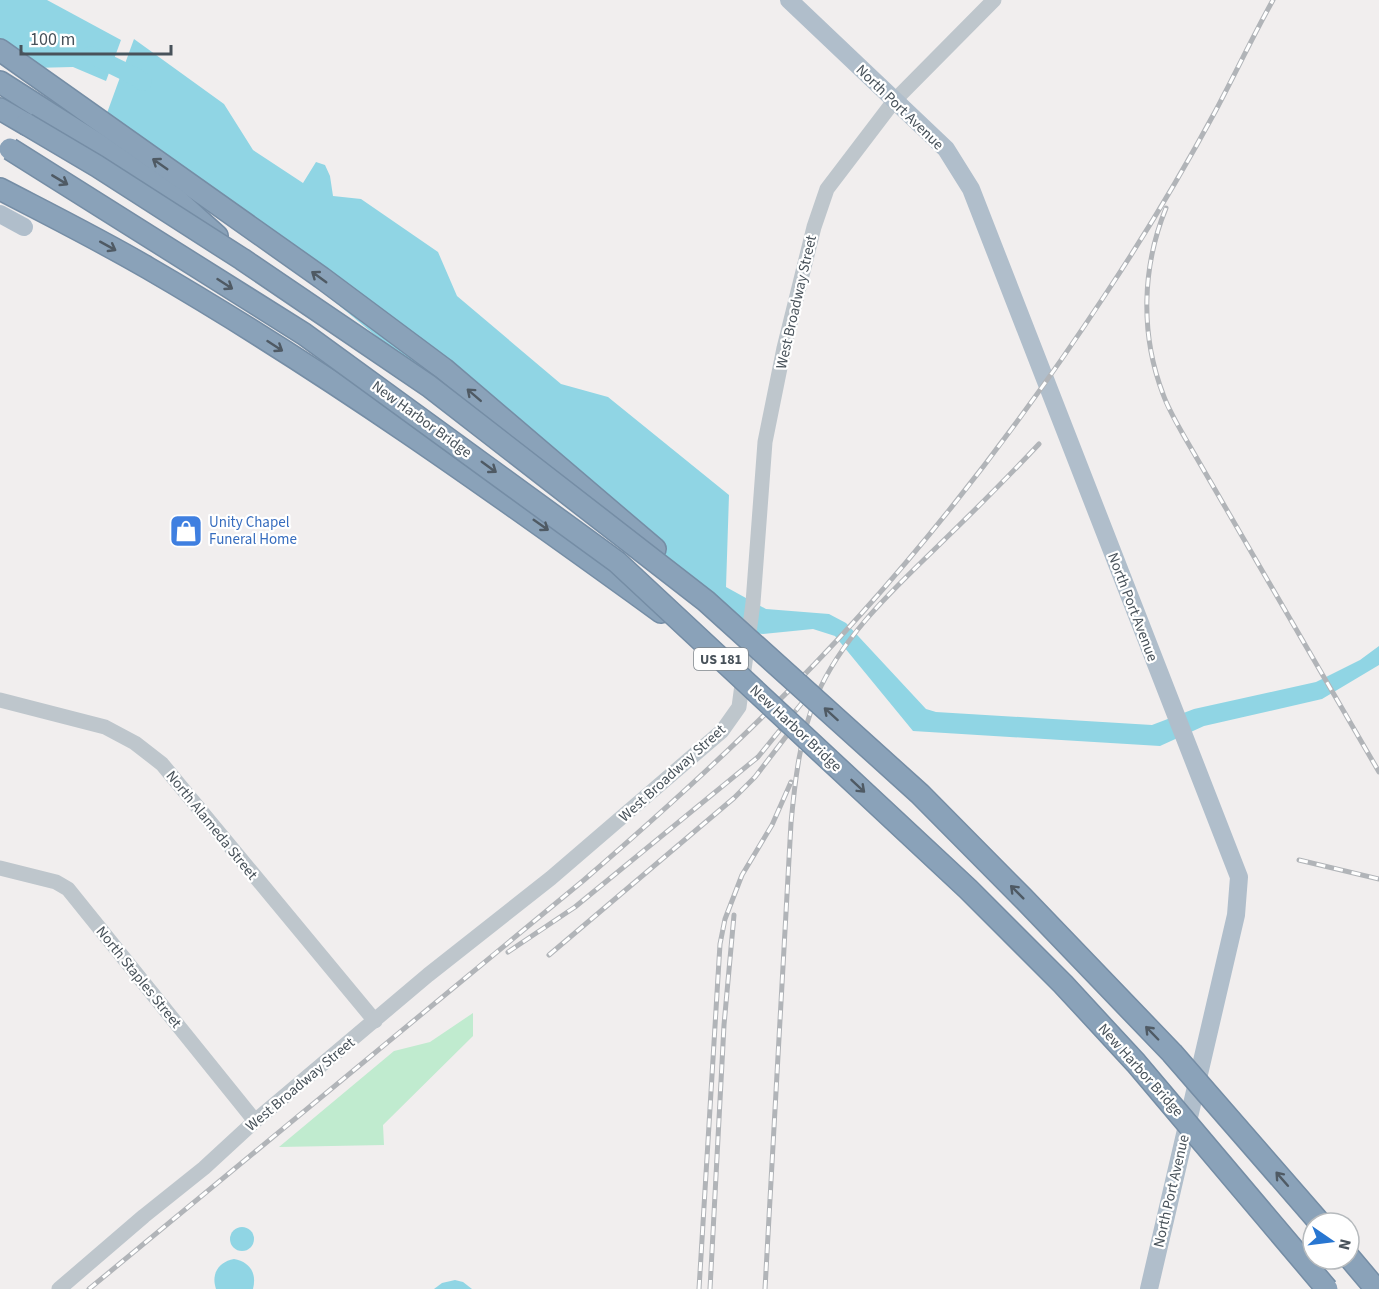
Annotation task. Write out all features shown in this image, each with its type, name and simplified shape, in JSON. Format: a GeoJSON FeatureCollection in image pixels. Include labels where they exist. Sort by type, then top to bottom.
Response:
{"type":"FeatureCollection","features":[{"type":"Feature","properties":{"kind":"highway"},"geometry":{"type":"LineString","coordinates":[[0,50],[313,272],[444,369],[680,570],[706,601]]}},
{"type":"Feature","properties":{"kind":"highway"},"geometry":{"type":"LineString","coordinates":[[0,82],[32,115]]}},
{"type":"Feature","properties":{"kind":"highway","name":"New Harbor Bridge"},"geometry":{"type":"LineString","coordinates":[[0,109],[32,115],[97,166],[242,259],[429,386],[706,601],[920,794],[1023,898],[1172,1053],[1310,1211]]}},
{"type":"Feature","properties":{"kind":"highway","name":"New Harbor Bridge"},"geometry":{"type":"LineString","coordinates":[[4,146],[304,334],[617,562],[960,881],[1063,984],[1136,1063],[1328,1289]]}},
{"type":"Feature","properties":{"kind":"highway"},"geometry":{"type":"LineString","coordinates":[[0,189],[148,268],[352,395],[549,531],[700,641]]}},
{"type":"Feature","properties":{"kind":"highway"},"geometry":{"type":"LineString","coordinates":[[1361,1271],[1376,1289]]}},
{"type":"Feature","properties":{"kind":"main road","name":"North Port Avenue"},"geometry":{"type":"LineString","coordinates":[[789,0],[946,149],[971,189],[1239,877],[1236,915],[1149,1289]]}},
{"type":"Feature","properties":{"kind":"main road"},"geometry":{"type":"LineString","coordinates":[[0,214],[24,227]]}},
{"type":"Feature","properties":{"kind":"street","name":"West Broadway Street"},"geometry":{"type":"LineString","coordinates":[[59,1289],[204,1168],[255,1121],[428,975],[619,821],[722,731],[739,706],[753,603],[765,442],[784,348],[814,227],[827,189],[894,101],[994,0]]}},
{"type":"Feature","properties":{"kind":"street","name":"North Alameda Street"},"geometry":{"type":"LineString","coordinates":[[0,700],[105,727],[135,743],[162,764],[375,1021]]}},
{"type":"Feature","properties":{"kind":"street","name":"North Staples Street"},"geometry":{"type":"LineString","coordinates":[[0,868],[56,882],[68,889],[255,1121]]}},
{"type":"Feature","properties":{"kind":"green space"},"geometry":{"type":"Polygon","coordinates":[[[473,1013],[473,1036],[383,1125],[384,1145],[279,1147],[394,1051],[430,1042],[473,1013]]]}},
{"type":"Feature","properties":{"kind":"water"},"geometry":{"type":"Polygon","coordinates":[[[0,0],[47,0],[121,40],[106,81],[73,67],[32,68],[0,50],[0,0]]]}},
{"type":"Feature","properties":{"kind":"water"},"geometry":{"type":"Polygon","coordinates":[[[134,39],[224,104],[253,150],[303,183],[316,162],[325,165],[330,176],[333,196],[361,199],[438,252],[457,296],[561,384],[608,397],[729,495],[726,587],[766,609],[829,614],[846,623],[926,709],[936,712],[1152,725],[1194,709],[1316,682],[1360,660],[1379,646],[1379,665],[1322,699],[1204,726],[1160,746],[913,731],[835,636],[813,629],[763,634],[732,631],[107,113],[134,39]]]}},
{"type":"Feature","properties":{"kind":"water"},"geometry":{"type":"Polygon","coordinates":[[[242,1227],[250,1231],[254,1239],[250,1247],[242,1251],[234,1247],[230,1239],[234,1231],[242,1227]]]}},
{"type":"Feature","properties":{"kind":"water"},"geometry":{"type":"Polygon","coordinates":[[[234,1259],[240,1260],[251,1269],[254,1278],[253,1289],[216,1289],[214,1278],[217,1270],[224,1263],[234,1259]]]}},
{"type":"Feature","properties":{"kind":"water"},"geometry":{"type":"Polygon","coordinates":[[[455,1280],[463,1282],[472,1289],[434,1289],[442,1283],[455,1280]]]}},
{"type":"Feature","properties":{"kind":"waterway"},"geometry":{"type":"LineString","coordinates":[[91,55],[143,82]]}},
{"type":"Feature","properties":{"kind":"railway"},"geometry":{"type":"LineString","coordinates":[[89,1289],[584,880],[727,751],[829,649],[927,538],[959,498],[1077,336],[1134,250],[1176,180],[1216,110],[1273,0]]}},
{"type":"Feature","properties":{"kind":"railway"},"geometry":{"type":"LineString","coordinates":[[1166,208],[1152,254],[1147,301],[1150,348],[1163,394],[1188,443],[1379,772]]}},
{"type":"Feature","properties":{"kind":"railway"},"geometry":{"type":"LineString","coordinates":[[765,1289],[791,823],[799,758],[811,710],[828,673],[855,632],[871,613],[1039,444]]}},
{"type":"Feature","properties":{"kind":"railway"},"geometry":{"type":"LineString","coordinates":[[508,952],[575,907],[758,757],[815,687]]}},
{"type":"Feature","properties":{"kind":"railway"},"geometry":{"type":"LineString","coordinates":[[549,955],[734,798],[755,777],[788,734]]}},
{"type":"Feature","properties":{"kind":"railway"},"geometry":{"type":"LineString","coordinates":[[699,1289],[720,944],[725,919],[742,875],[772,825],[791,782]]}},
{"type":"Feature","properties":{"kind":"railway"},"geometry":{"type":"LineString","coordinates":[[1299,860],[1379,879]]}},
{"type":"Feature","properties":{"kind":"railway"},"geometry":{"type":"LineString","coordinates":[[710,1289],[724,1025],[734,915]]}},
{"type":"Feature","properties":{"kind":"place","name":"Unity Chapel Funeral Home"},"geometry":{"type":"Point","coordinates":[186,531]}}]}
